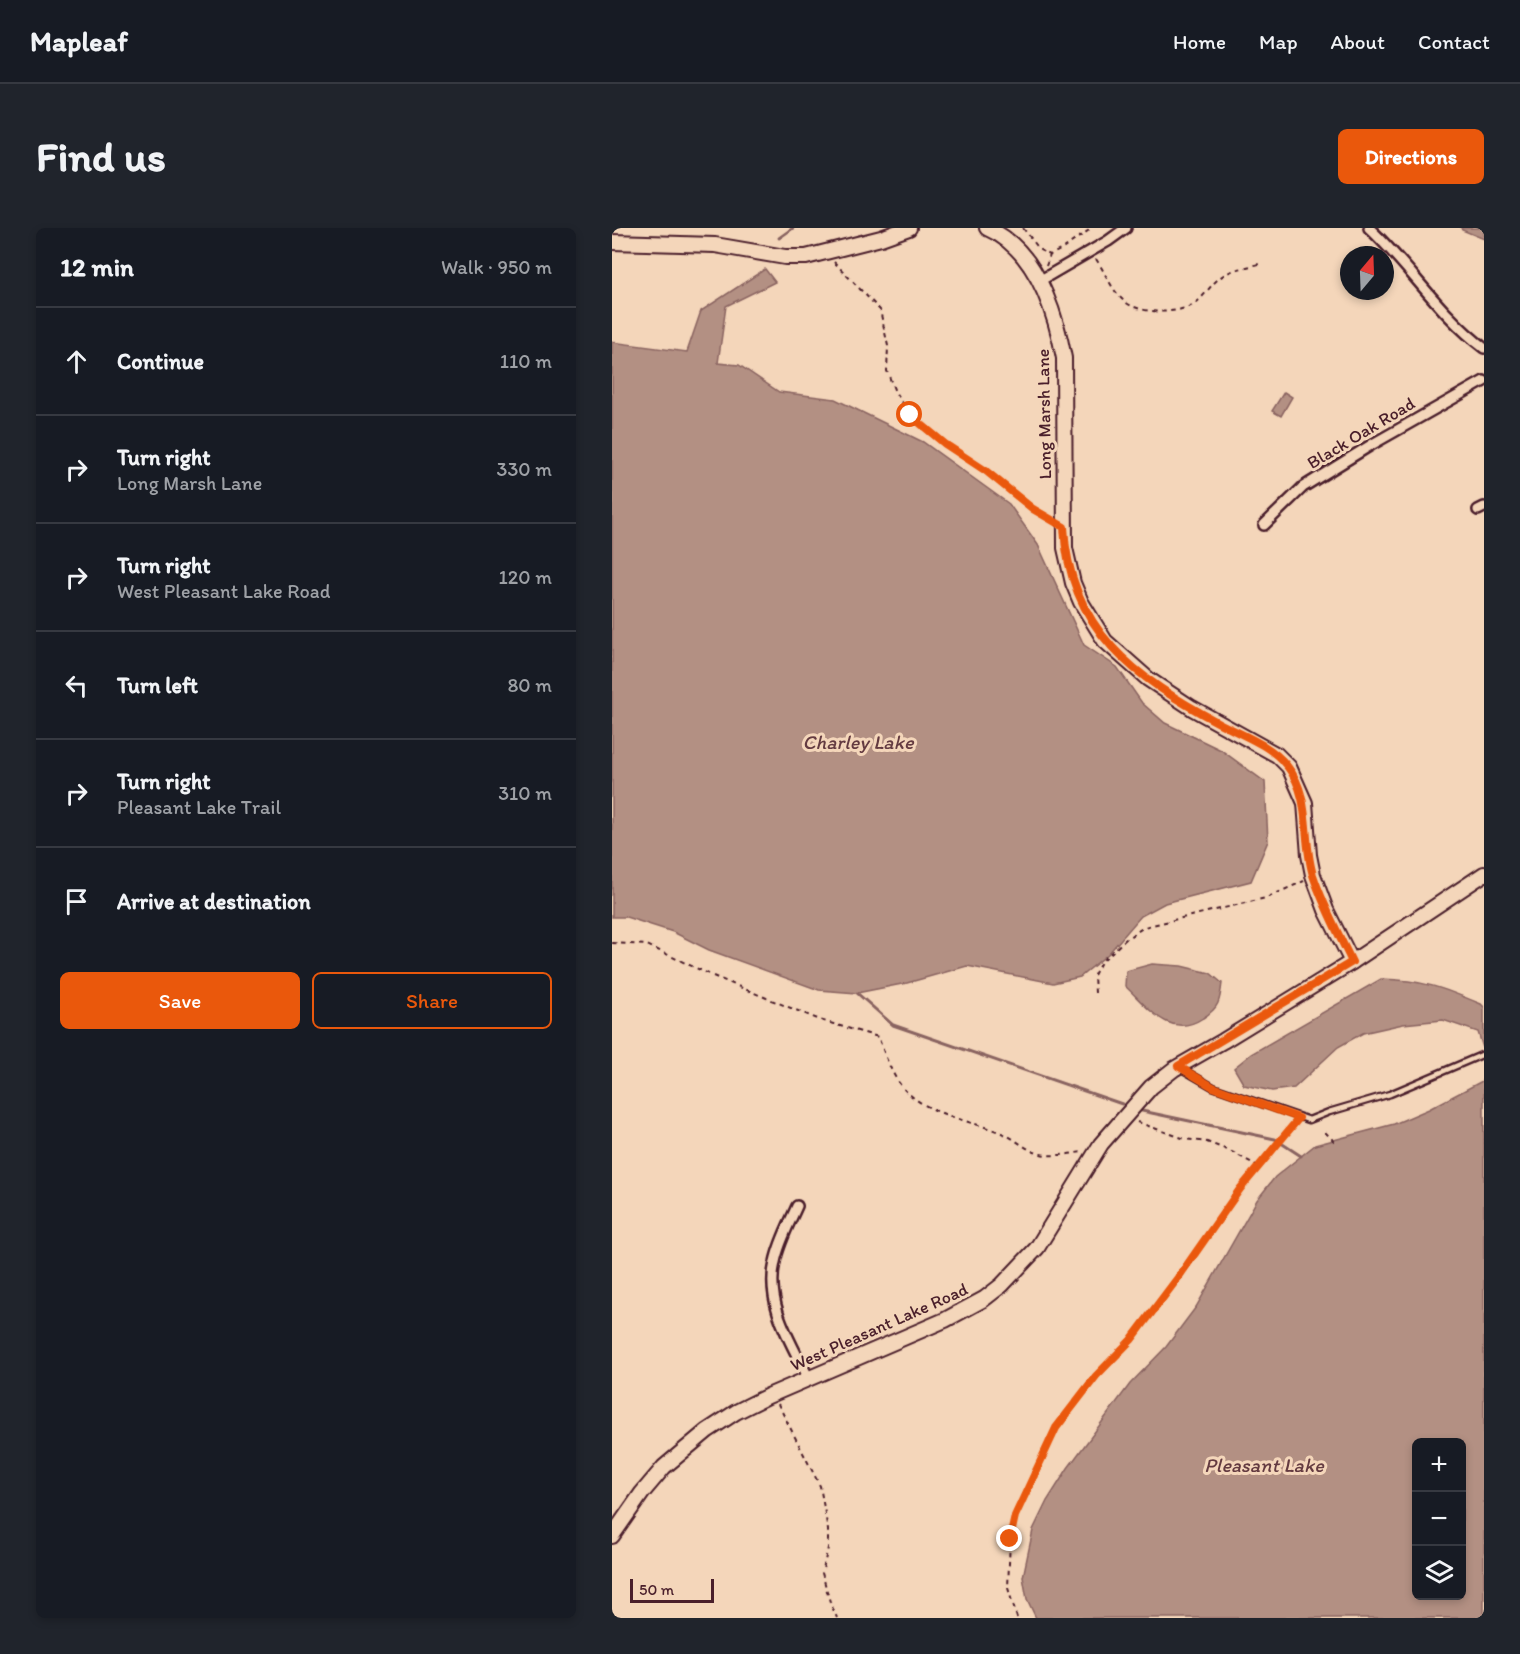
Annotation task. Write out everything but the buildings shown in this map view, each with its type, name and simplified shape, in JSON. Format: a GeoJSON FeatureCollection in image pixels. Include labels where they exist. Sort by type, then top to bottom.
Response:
{"type":"FeatureCollection","features":[{"type":"Feature","properties":{"kind":"street"},"geometry":{"type":"LineString","coordinates":[[612,242],[715,245],[785,257],[806,257],[881,238],[909,228]]}},
{"type":"Feature","properties":{"kind":"street"},"geometry":{"type":"LineString","coordinates":[[987,228],[1007,240],[1041,280],[1091,252],[1126,228]]}},
{"type":"Feature","properties":{"kind":"street"},"geometry":{"type":"LineString","coordinates":[[1369,228],[1407,267],[1444,313],[1484,348]]}},
{"type":"Feature","properties":{"kind":"street","name":"Long Marsh Lane"},"geometry":{"type":"LineString","coordinates":[[1041,280],[1059,330],[1064,358],[1064,527],[1066,556],[1073,584],[1086,611],[1105,641],[1126,660],[1171,695],[1257,742],[1277,755],[1289,767],[1305,803],[1308,855],[1314,877],[1326,910],[1352,962]]}},
{"type":"Feature","properties":{"kind":"street","name":"Black Oak Road"},"geometry":{"type":"LineString","coordinates":[[1264,525],[1303,487],[1371,445],[1484,381]]}},
{"type":"Feature","properties":{"kind":"street","name":"West Pleasant Lake Road"},"geometry":{"type":"LineString","coordinates":[[612,1536],[642,1493],[664,1467],[707,1431],[736,1412],[963,1312],[1002,1285],[1037,1248],[1098,1150],[1151,1087],[1178,1066],[1352,962],[1484,874]]}},
{"type":"Feature","properties":{"kind":"street"},"geometry":{"type":"LineString","coordinates":[[797,1206],[775,1259],[772,1291],[781,1322],[809,1379]]}},
{"type":"Feature","properties":{"kind":"lane"},"geometry":{"type":"LineString","coordinates":[[1178,1066],[1213,1087],[1309,1120],[1390,1094],[1484,1054]]}},
{"type":"Feature","properties":{"kind":"path"},"geometry":{"type":"LineString","coordinates":[[1023,228],[1040,250],[1050,255],[1092,228]]}},
{"type":"Feature","properties":{"kind":"path"},"geometry":{"type":"LineString","coordinates":[[1091,252],[1124,301],[1147,312],[1188,308],[1198,302],[1224,274],[1259,264]]}},
{"type":"Feature","properties":{"kind":"path"},"geometry":{"type":"LineString","coordinates":[[824,253],[880,310],[888,346],[887,371],[895,392],[910,415],[1033,509],[1064,527]]}},
{"type":"Feature","properties":{"kind":"path"},"geometry":{"type":"LineString","coordinates":[[1095,993],[1094,975],[1101,962],[1126,939],[1144,927],[1266,898],[1314,877]]}},
{"type":"Feature","properties":{"kind":"path"},"geometry":{"type":"LineString","coordinates":[[612,943],[647,945],[713,976],[820,1020],[878,1037],[896,1080],[908,1094],[951,1116],[1005,1135],[1041,1154],[1058,1155],[1098,1150]]}},
{"type":"Feature","properties":{"kind":"path"},"geometry":{"type":"LineString","coordinates":[[1123,1118],[1185,1139],[1207,1142],[1258,1166]]}},
{"type":"Feature","properties":{"kind":"path"},"geometry":{"type":"LineString","coordinates":[[1017,1618],[1008,1588],[1010,1539],[1015,1516],[1056,1428],[1096,1376],[1138,1330],[1258,1166],[1299,1118]]}},
{"type":"Feature","properties":{"kind":"path"},"geometry":{"type":"LineString","coordinates":[[1325,1132],[1335,1142]]}},
{"type":"Feature","properties":{"kind":"path"},"geometry":{"type":"LineString","coordinates":[[773,1394],[820,1486],[828,1530],[828,1548],[822,1573],[837,1618]]}},
{"type":"Feature","properties":{"kind":"water"},"geometry":{"type":"Polygon","coordinates":[[[1461,228],[1484,228],[1484,239],[1462,230],[1461,228]]]}},
{"type":"Feature","properties":{"kind":"water","name":"Charley Lake"},"geometry":{"type":"Polygon","coordinates":[[[765,269],[775,282],[726,306],[718,363],[739,365],[779,392],[835,399],[923,442],[1009,504],[1038,545],[1084,645],[1117,667],[1142,703],[1165,723],[1221,750],[1265,782],[1268,841],[1251,881],[1165,903],[1141,916],[1108,954],[1080,977],[1053,983],[967,966],[907,983],[857,993],[819,990],[709,950],[673,932],[626,917],[612,917],[612,342],[687,352],[701,311],[765,269]]]}},
{"type":"Feature","properties":{"kind":"water"},"geometry":{"type":"Polygon","coordinates":[[[1284,392],[1292,397],[1281,416],[1272,411],[1284,392]]]}},
{"type":"Feature","properties":{"kind":"water"},"geometry":{"type":"Polygon","coordinates":[[[1152,964],[1181,966],[1210,973],[1222,983],[1216,1007],[1191,1024],[1180,1025],[1170,1023],[1152,1012],[1125,986],[1126,971],[1152,964]]]}},
{"type":"Feature","properties":{"kind":"water"},"geometry":{"type":"Polygon","coordinates":[[[1381,979],[1409,981],[1432,986],[1481,1004],[1484,1007],[1484,1051],[1478,1032],[1443,1020],[1403,1024],[1363,1033],[1338,1047],[1294,1088],[1272,1091],[1244,1085],[1234,1068],[1251,1054],[1381,979]]]}},
{"type":"Feature","properties":{"kind":"water","name":"Pleasant Lake"},"geometry":{"type":"Polygon","coordinates":[[[1484,1080],[1484,1618],[1036,1618],[1027,1599],[1023,1577],[1033,1530],[1047,1501],[1068,1468],[1130,1384],[1166,1347],[1196,1307],[1257,1200],[1275,1177],[1315,1145],[1394,1124],[1429,1109],[1484,1080]]]}},
{"type":"Feature","properties":{"kind":"waterway"},"geometry":{"type":"LineString","coordinates":[[779,238],[793,228]]}},
{"type":"Feature","properties":{"kind":"waterway"},"geometry":{"type":"LineString","coordinates":[[857,993],[893,1025],[1122,1104]]}},
{"type":"Feature","properties":{"kind":"waterway"},"geometry":{"type":"LineString","coordinates":[[1142,1111],[1275,1139],[1301,1156]]}},
{"type":"Feature","properties":{"kind":"route"},"geometry":{"type":"LineString","coordinates":[[910,415],[1033,509],[1064,527],[1065,548],[1073,584],[1086,611],[1105,641],[1148,679],[1171,695],[1257,742],[1277,755],[1289,767],[1305,803],[1308,855],[1313,874],[1326,910],[1352,962],[1178,1066],[1213,1087],[1299,1118],[1240,1189],[1131,1340],[1096,1376],[1056,1428],[1015,1516],[1010,1539]]}}]}
